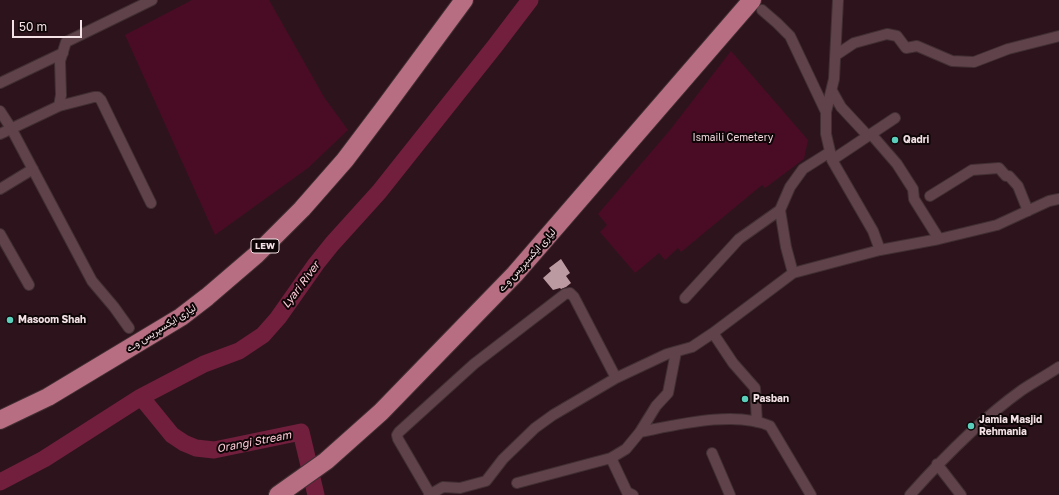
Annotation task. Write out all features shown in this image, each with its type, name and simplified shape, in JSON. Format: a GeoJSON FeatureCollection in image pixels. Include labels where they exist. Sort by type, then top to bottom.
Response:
{"type":"FeatureCollection","features":[{"type":"Feature","properties":{"kind":"highway","name":"لیاری ایکسپریس وے"},"geometry":{"type":"LineString","coordinates":[[0,420],[48,397],[181,318],[256,255],[302,209],[345,160],[386,107],[464,0]]}},
{"type":"Feature","properties":{"kind":"highway","name":"لیاری ایکسپریس وے"},"geometry":{"type":"LineString","coordinates":[[283,491],[326,461],[381,412],[515,274],[757,5]]}},
{"type":"Feature","properties":{"kind":"street"},"geometry":{"type":"LineString","coordinates":[[59,106],[61,95],[60,61],[66,42],[152,0]]}},
{"type":"Feature","properties":{"kind":"street"},"geometry":{"type":"LineString","coordinates":[[838,0],[834,80],[826,112],[826,134],[831,156],[873,231],[880,250]]}},
{"type":"Feature","properties":{"kind":"street"},"geometry":{"type":"LineString","coordinates":[[757,5],[790,36],[826,112]]}},
{"type":"Feature","properties":{"kind":"street"},"geometry":{"type":"LineString","coordinates":[[836,55],[854,42],[887,34],[896,36],[906,48],[917,46],[952,60],[974,62],[1008,49],[1059,36]]}},
{"type":"Feature","properties":{"kind":"street"},"geometry":{"type":"LineString","coordinates":[[0,83],[63,53]]}},
{"type":"Feature","properties":{"kind":"street"},"geometry":{"type":"LineString","coordinates":[[832,91],[841,107],[897,164],[913,189],[914,199],[939,239]]}},
{"type":"Feature","properties":{"kind":"street"},"geometry":{"type":"LineString","coordinates":[[0,134],[59,106],[98,97],[151,203]]}},
{"type":"Feature","properties":{"kind":"street"},"geometry":{"type":"LineString","coordinates":[[0,111],[11,128],[92,282],[114,307],[129,328]]}},
{"type":"Feature","properties":{"kind":"street"},"geometry":{"type":"LineString","coordinates":[[685,298],[739,239],[780,210],[790,187],[803,169],[870,135],[894,118]]}},
{"type":"Feature","properties":{"kind":"street"},"geometry":{"type":"LineString","coordinates":[[930,196],[972,170],[999,168],[1018,186],[1028,211]]}},
{"type":"Feature","properties":{"kind":"street"},"geometry":{"type":"LineString","coordinates":[[0,189],[33,169]]}},
{"type":"Feature","properties":{"kind":"street"},"geometry":{"type":"LineString","coordinates":[[616,378],[574,297],[570,293],[565,294],[474,364],[399,432],[397,435],[398,439],[430,495],[443,487],[460,488],[486,481],[503,459],[535,428],[553,415],[616,378],[668,354],[692,347],[793,273],[880,250],[939,239],[997,225],[1049,201],[1059,198]]}},
{"type":"Feature","properties":{"kind":"street"},"geometry":{"type":"LineString","coordinates":[[780,210],[786,247],[793,273]]}},
{"type":"Feature","properties":{"kind":"street"},"geometry":{"type":"LineString","coordinates":[[0,234],[29,285]]}},
{"type":"Feature","properties":{"kind":"street"},"geometry":{"type":"LineString","coordinates":[[713,333],[733,363],[755,388],[757,422]]}},
{"type":"Feature","properties":{"kind":"street"},"geometry":{"type":"LineString","coordinates":[[516,483],[611,458],[626,449],[640,432],[656,406],[668,393],[676,352]]}},
{"type":"Feature","properties":{"kind":"street"},"geometry":{"type":"LineString","coordinates":[[910,495],[937,464],[980,423],[1022,390],[1059,367]]}},
{"type":"Feature","properties":{"kind":"street"},"geometry":{"type":"LineString","coordinates":[[640,432],[702,420],[762,422],[770,426],[811,495]]}},
{"type":"Feature","properties":{"kind":"street"},"geometry":{"type":"LineString","coordinates":[[712,453],[730,495]]}},
{"type":"Feature","properties":{"kind":"street"},"geometry":{"type":"LineString","coordinates":[[611,458],[627,492],[633,495]]}},
{"type":"Feature","properties":{"kind":"street"},"geometry":{"type":"LineString","coordinates":[[937,464],[961,495]]}},
{"type":"Feature","properties":{"kind":"green space"},"geometry":{"type":"Polygon","coordinates":[[[192,0],[269,0],[324,97],[348,130],[308,168],[215,235],[125,35],[192,0]]]}},
{"type":"Feature","properties":{"kind":"green space","name":"Ismaili Cemetery"},"geometry":{"type":"Polygon","coordinates":[[[731,51],[808,140],[804,159],[765,188],[762,185],[681,252],[678,248],[665,260],[659,253],[635,273],[600,232],[607,225],[598,214],[670,130],[731,51]]]}},
{"type":"Feature","properties":{"kind":"building"},"geometry":{"type":"Polygon","coordinates":[[[561,259],[570,273],[566,276],[571,283],[561,289],[553,290],[543,278],[551,271],[549,268],[561,259]]]}},
{"type":"Feature","properties":{"kind":"waterway","name":"Lyari River"},"geometry":{"type":"LineString","coordinates":[[0,482],[44,459],[141,397],[204,364],[239,351],[263,335],[278,318],[316,264],[379,192],[530,0]]}},
{"type":"Feature","properties":{"kind":"waterway","name":"Orangi Stream"},"geometry":{"type":"LineString","coordinates":[[141,397],[172,435],[184,443],[196,448],[214,450],[301,432],[316,495]]}},
{"type":"Feature","properties":{"kind":"place","name":"Qadri"},"geometry":{"type":"Point","coordinates":[895,140]}},
{"type":"Feature","properties":{"kind":"place","name":"Masoom Shah"},"geometry":{"type":"Point","coordinates":[10,320]}},
{"type":"Feature","properties":{"kind":"place","name":"Pasban"},"geometry":{"type":"Point","coordinates":[745,399]}},
{"type":"Feature","properties":{"kind":"place","name":"Jamia Masjid Rehmania"},"geometry":{"type":"Point","coordinates":[971,426]}}]}
